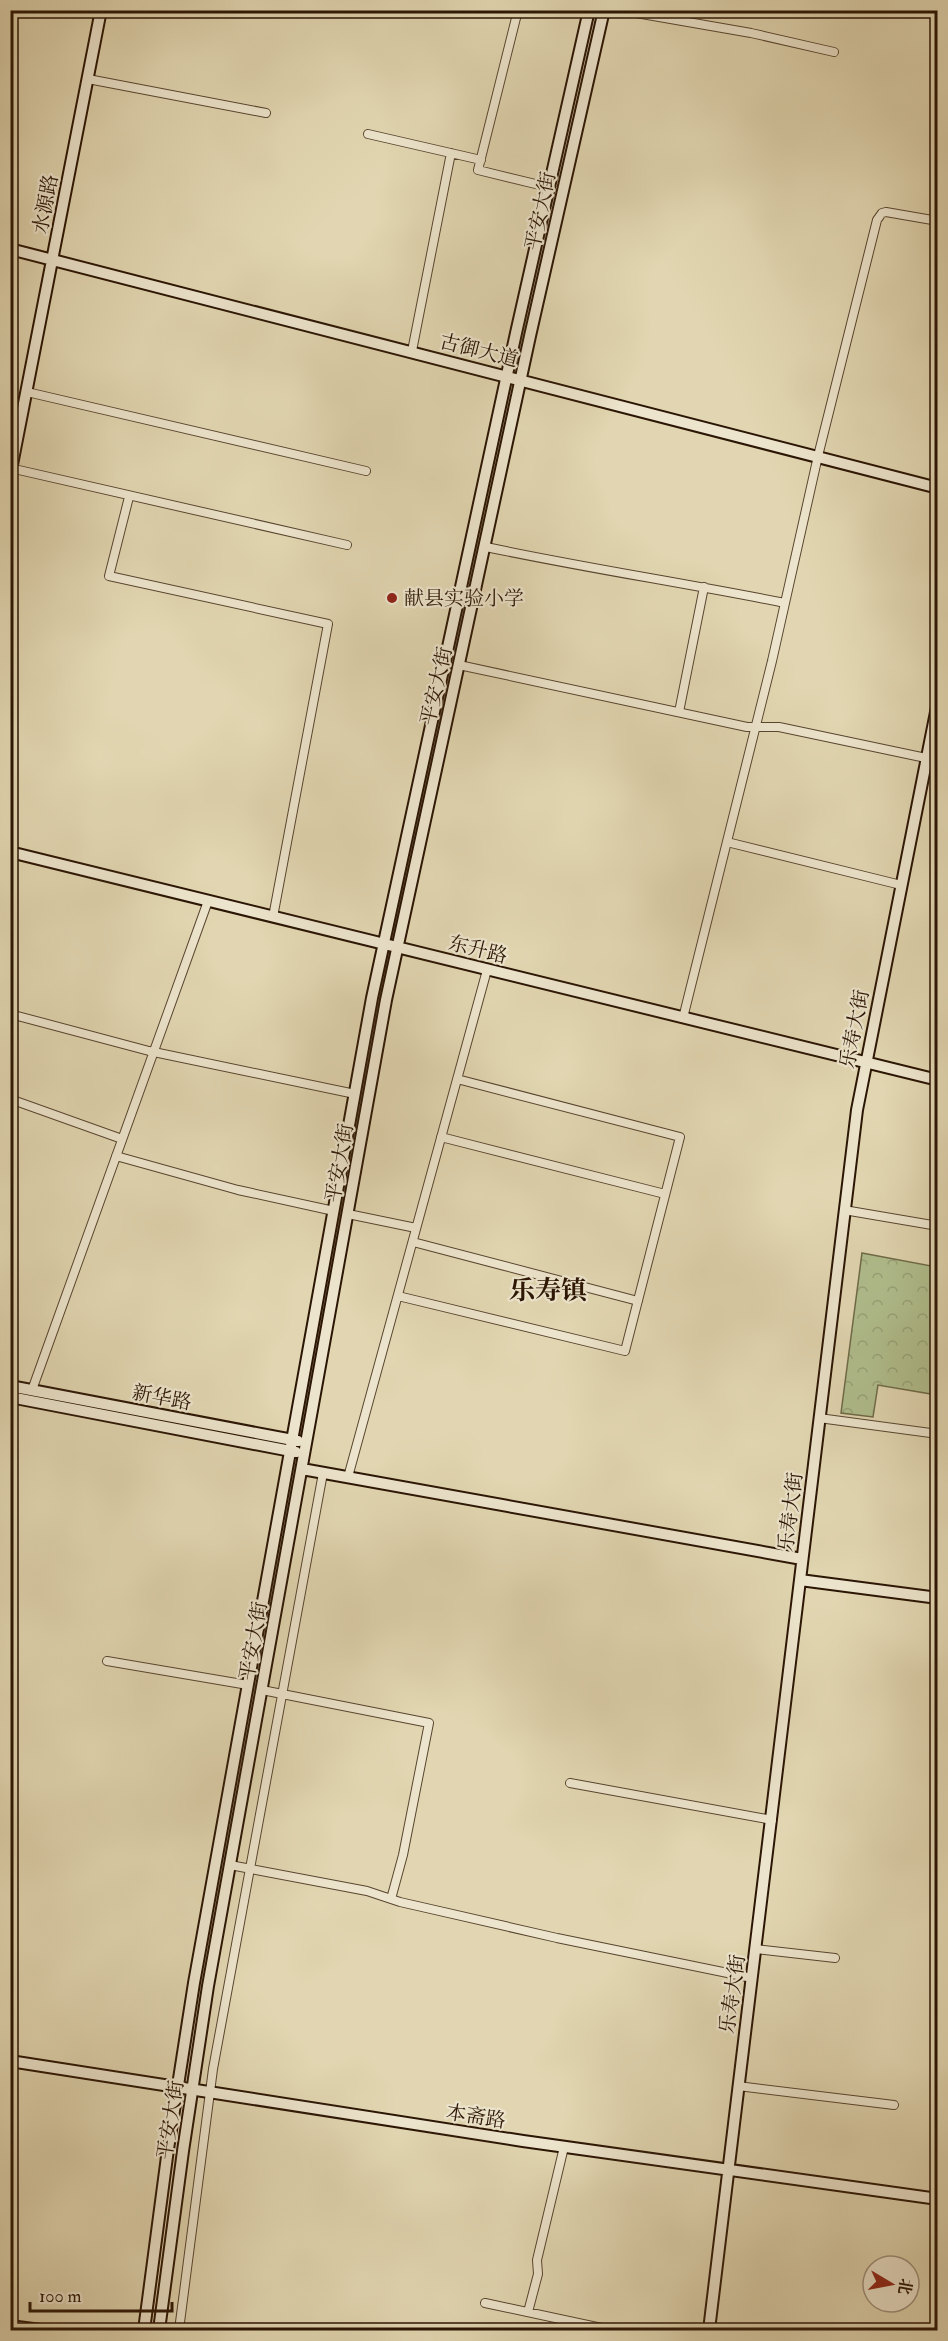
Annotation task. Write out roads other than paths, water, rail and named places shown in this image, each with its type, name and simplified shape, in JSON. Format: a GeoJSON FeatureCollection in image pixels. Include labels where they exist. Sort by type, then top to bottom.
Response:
{"type":"FeatureCollection","features":[{"type":"Feature","properties":{"kind":"main road","name":"水源路"},"geometry":{"type":"LineString","coordinates":[[11,471],[101,10]]}},
{"type":"Feature","properties":{"kind":"main road","name":"平安大街"},"geometry":{"type":"LineString","coordinates":[[144,2331],[196,1972],[383,944],[548,187],[589,10]]}},
{"type":"Feature","properties":{"kind":"main road","name":"平安大街"},"geometry":{"type":"LineString","coordinates":[[159,2331],[192,2089],[230,1864],[397,948],[604,10]]}},
{"type":"Feature","properties":{"kind":"main road","name":"古御大道"},"geometry":{"type":"LineString","coordinates":[[10,249],[938,488]]}},
{"type":"Feature","properties":{"kind":"main road","name":"乐寿大街"},"geometry":{"type":"LineString","coordinates":[[709,2331],[856,1110],[938,702]]}},
{"type":"Feature","properties":{"kind":"main road","name":"东升路"},"geometry":{"type":"LineString","coordinates":[[10,852],[938,1080]]}},
{"type":"Feature","properties":{"kind":"main road","name":"新华路"},"geometry":{"type":"LineString","coordinates":[[10,1386],[307,1443]]}},
{"type":"Feature","properties":{"kind":"main road","name":"新华路"},"geometry":{"type":"LineString","coordinates":[[10,1398],[305,1454]]}},
{"type":"Feature","properties":{"kind":"main road"},"geometry":{"type":"LineString","coordinates":[[302,1469],[802,1559]]}},
{"type":"Feature","properties":{"kind":"main road"},"geometry":{"type":"LineString","coordinates":[[800,1580],[938,1598]]}},
{"type":"Feature","properties":{"kind":"main road","name":"本斋路"},"geometry":{"type":"LineString","coordinates":[[10,2061],[564,2147],[938,2199]]}},
{"type":"Feature","properties":{"kind":"main road"},"geometry":{"type":"LineString","coordinates":[[10,2326],[41,2331]]}},
{"type":"Feature","properties":{"kind":"street"},"geometry":{"type":"LineString","coordinates":[[518,10],[478,170],[548,187]]}},
{"type":"Feature","properties":{"kind":"street"},"geometry":{"type":"LineString","coordinates":[[619,10],[751,33],[834,52]]}},
{"type":"Feature","properties":{"kind":"street"},"geometry":{"type":"LineString","coordinates":[[88,79],[266,113]]}},
{"type":"Feature","properties":{"kind":"street"},"geometry":{"type":"LineString","coordinates":[[368,134],[481,160]]}},
{"type":"Feature","properties":{"kind":"street"},"geometry":{"type":"LineString","coordinates":[[412,351],[451,153]]}},
{"type":"Feature","properties":{"kind":"street"},"geometry":{"type":"LineString","coordinates":[[683,1018],[756,727],[818,456],[877,220],[882,213],[886,212],[938,221]]}},
{"type":"Feature","properties":{"kind":"street"},"geometry":{"type":"LineString","coordinates":[[27,392],[366,471]]}},
{"type":"Feature","properties":{"kind":"street"},"geometry":{"type":"LineString","coordinates":[[11,471],[347,545]]}},
{"type":"Feature","properties":{"kind":"street"},"geometry":{"type":"LineString","coordinates":[[129,496],[110,576],[328,624],[273,917]]}},
{"type":"Feature","properties":{"kind":"street"},"geometry":{"type":"LineString","coordinates":[[486,546],[563,563],[785,603]]}},
{"type":"Feature","properties":{"kind":"street"},"geometry":{"type":"LineString","coordinates":[[679,712],[704,587]]}},
{"type":"Feature","properties":{"kind":"street"},"geometry":{"type":"LineString","coordinates":[[459,665],[747,727],[779,727],[926,758]]}},
{"type":"Feature","properties":{"kind":"street"},"geometry":{"type":"LineString","coordinates":[[727,842],[901,885]]}},
{"type":"Feature","properties":{"kind":"street"},"geometry":{"type":"LineString","coordinates":[[32,1390],[208,901]]}},
{"type":"Feature","properties":{"kind":"street"},"geometry":{"type":"LineString","coordinates":[[348,1477],[487,970]]}},
{"type":"Feature","properties":{"kind":"street"},"geometry":{"type":"LineString","coordinates":[[10,1014],[154,1052],[355,1094]]}},
{"type":"Feature","properties":{"kind":"street"},"geometry":{"type":"LineString","coordinates":[[398,1296],[625,1351],[680,1137],[457,1079]]}},
{"type":"Feature","properties":{"kind":"street"},"geometry":{"type":"LineString","coordinates":[[10,1099],[122,1139]]}},
{"type":"Feature","properties":{"kind":"street"},"geometry":{"type":"LineString","coordinates":[[441,1137],[665,1194]]}},
{"type":"Feature","properties":{"kind":"street"},"geometry":{"type":"LineString","coordinates":[[116,1156],[238,1190],[334,1211]]}},
{"type":"Feature","properties":{"kind":"street"},"geometry":{"type":"LineString","coordinates":[[844,1210],[938,1227]]}},
{"type":"Feature","properties":{"kind":"street"},"geometry":{"type":"LineString","coordinates":[[348,1214],[416,1228]]}},
{"type":"Feature","properties":{"kind":"street"},"geometry":{"type":"LineString","coordinates":[[413,1242],[638,1301]]}},
{"type":"Feature","properties":{"kind":"street"},"geometry":{"type":"LineString","coordinates":[[819,1418],[938,1434]]}},
{"type":"Feature","properties":{"kind":"street"},"geometry":{"type":"LineString","coordinates":[[178,2331],[210,2092],[323,1473]]}},
{"type":"Feature","properties":{"kind":"street"},"geometry":{"type":"LineString","coordinates":[[107,1661],[248,1685]]}},
{"type":"Feature","properties":{"kind":"street"},"geometry":{"type":"LineString","coordinates":[[262,1690],[429,1723],[403,1855],[391,1899]]}},
{"type":"Feature","properties":{"kind":"street"},"geometry":{"type":"LineString","coordinates":[[570,1783],[772,1820]]}},
{"type":"Feature","properties":{"kind":"street"},"geometry":{"type":"LineString","coordinates":[[230,1864],[366,1891],[557,1938],[752,1978]]}},
{"type":"Feature","properties":{"kind":"street"},"geometry":{"type":"LineString","coordinates":[[756,1949],[835,1958]]}},
{"type":"Feature","properties":{"kind":"street"},"geometry":{"type":"LineString","coordinates":[[738,2086],[894,2105]]}},
{"type":"Feature","properties":{"kind":"street"},"geometry":{"type":"LineString","coordinates":[[528,2312],[538,2274],[537,2260],[564,2147]]}},
{"type":"Feature","properties":{"kind":"street"},"geometry":{"type":"LineString","coordinates":[[485,2303],[611,2331]]}},
{"type":"Feature","properties":{"kind":"place","name":"献县实验小学"},"geometry":{"type":"Point","coordinates":[392,598]}},
{"type":"Feature","properties":{"kind":"district","name":"乐寿镇"},"geometry":{"type":"Point","coordinates":[548,1290]}}]}
